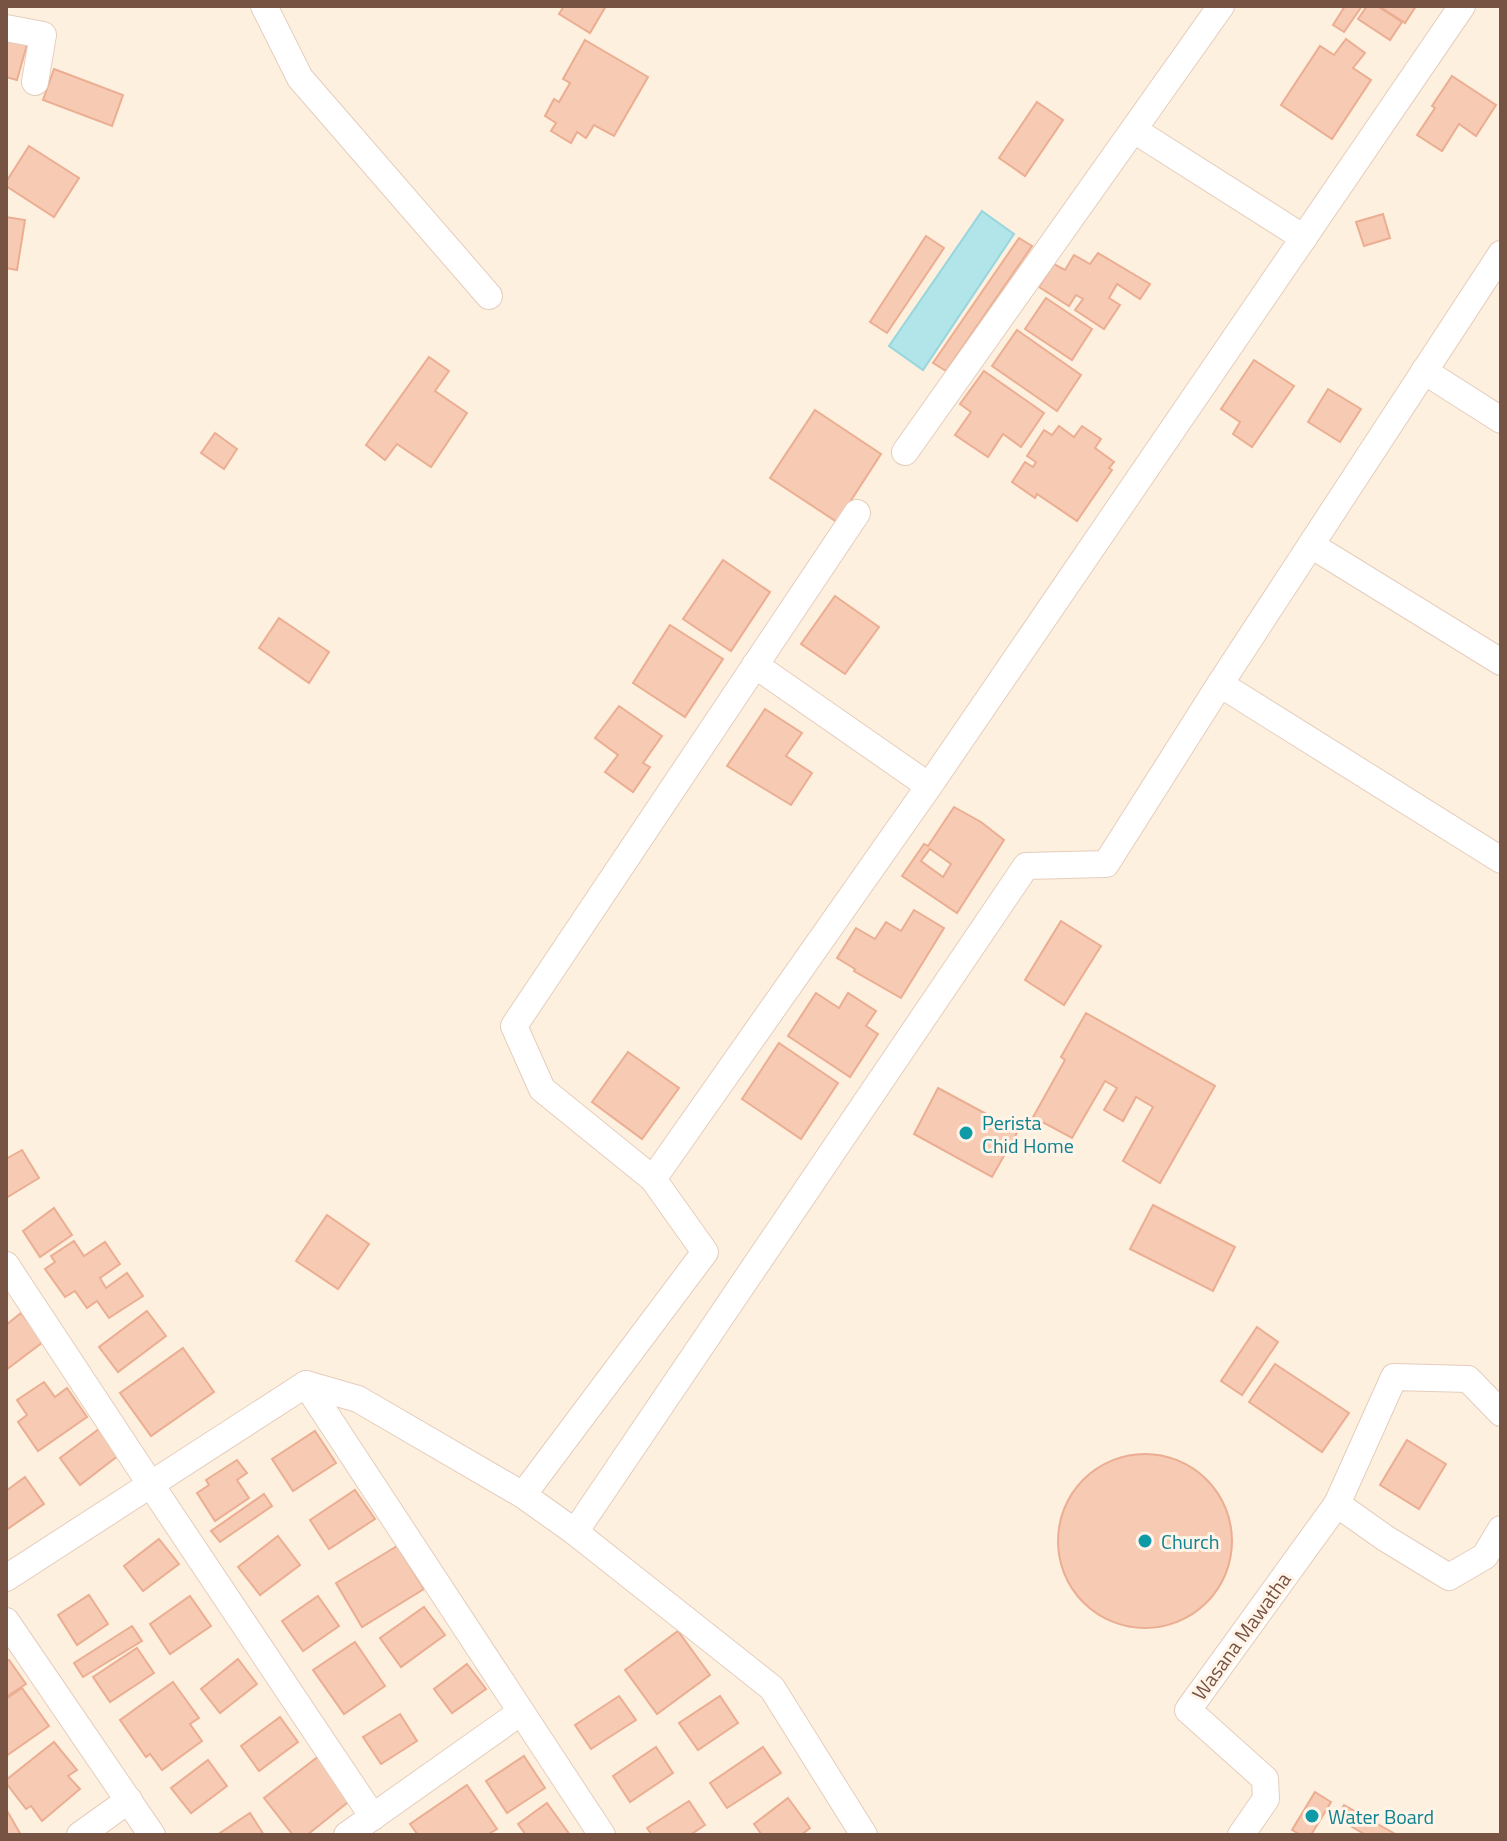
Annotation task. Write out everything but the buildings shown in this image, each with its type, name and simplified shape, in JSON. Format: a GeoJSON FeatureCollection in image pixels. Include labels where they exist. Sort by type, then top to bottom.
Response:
{"type":"FeatureCollection","features":[{"type":"Feature","properties":{"kind":"street"},"geometry":{"type":"LineString","coordinates":[[264,6],[300,78],[489,296]]}},
{"type":"Feature","properties":{"kind":"street"},"geometry":{"type":"LineString","coordinates":[[905,452],[1221,6]]}},
{"type":"Feature","properties":{"kind":"street"},"geometry":{"type":"LineString","coordinates":[[653,1179],[929,786],[1462,6]]}},
{"type":"Feature","properties":{"kind":"street"},"geometry":{"type":"LineString","coordinates":[[6,28],[43,35],[35,82]]}},
{"type":"Feature","properties":{"kind":"street"},"geometry":{"type":"LineString","coordinates":[[1134,130],[1304,238]]}},
{"type":"Feature","properties":{"kind":"street"},"geometry":{"type":"LineString","coordinates":[[575,1532],[1026,866],[1106,864],[1501,254]]}},
{"type":"Feature","properties":{"kind":"street"},"geometry":{"type":"LineString","coordinates":[[1424,371],[1501,420]]}},
{"type":"Feature","properties":{"kind":"street"},"geometry":{"type":"LineString","coordinates":[[523,1495],[705,1252],[653,1179],[542,1089],[514,1026],[857,513]]}},
{"type":"Feature","properties":{"kind":"street"},"geometry":{"type":"LineString","coordinates":[[1311,545],[1501,662]]}},
{"type":"Feature","properties":{"kind":"street"},"geometry":{"type":"LineString","coordinates":[[755,665],[929,786]]}},
{"type":"Feature","properties":{"kind":"street"},"geometry":{"type":"LineString","coordinates":[[1220,684],[1501,860]]}},
{"type":"Feature","properties":{"kind":"street"},"geometry":{"type":"LineString","coordinates":[[6,1265],[151,1485],[364,1827],[521,1712]]}},
{"type":"Feature","properties":{"kind":"street"},"geometry":{"type":"LineString","coordinates":[[1501,1413],[1468,1379],[1394,1377],[1337,1504],[1449,1577],[1485,1556],[1501,1529]]}},
{"type":"Feature","properties":{"kind":"street"},"geometry":{"type":"LineString","coordinates":[[6,1578],[306,1384],[358,1399],[523,1495],[575,1532],[772,1688],[864,1835]]}},
{"type":"Feature","properties":{"kind":"street"},"geometry":{"type":"LineString","coordinates":[[306,1384],[602,1835]]}},
{"type":"Feature","properties":{"kind":"street","name":"Wasana Mawatha"},"geometry":{"type":"LineString","coordinates":[[1241,1835],[1266,1799],[1265,1779],[1188,1710],[1337,1504]]}},
{"type":"Feature","properties":{"kind":"street"},"geometry":{"type":"LineString","coordinates":[[6,1621],[152,1835]]}},
{"type":"Feature","properties":{"kind":"street"},"geometry":{"type":"LineString","coordinates":[[80,1835],[129,1800]]}},
{"type":"Feature","properties":{"kind":"water"},"geometry":{"type":"Polygon","coordinates":[[[982,211],[1014,234],[923,370],[889,346],[982,211]]]}},
{"type":"Feature","properties":{"kind":"place","name":"Perista Chid Home"},"geometry":{"type":"Point","coordinates":[966,1133]}},
{"type":"Feature","properties":{"kind":"place","name":"Church"},"geometry":{"type":"Point","coordinates":[1145,1541]}},
{"type":"Feature","properties":{"kind":"place","name":"Water Board"},"geometry":{"type":"Point","coordinates":[1312,1816]}}]}
